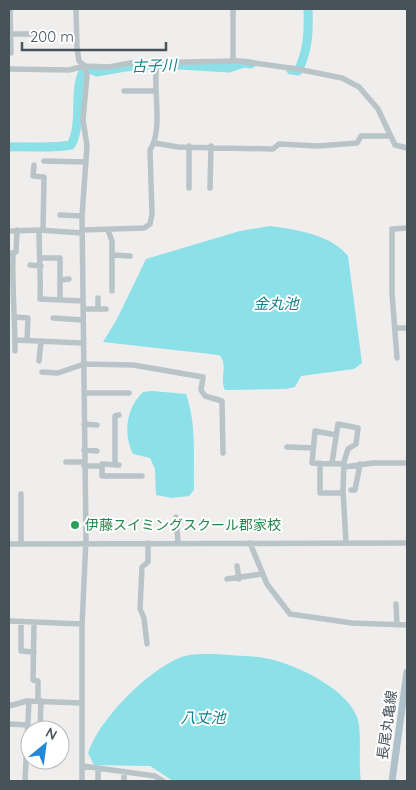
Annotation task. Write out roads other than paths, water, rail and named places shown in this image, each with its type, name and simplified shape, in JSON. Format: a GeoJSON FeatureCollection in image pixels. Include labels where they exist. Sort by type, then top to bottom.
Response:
{"type":"FeatureCollection","features":[{"type":"Feature","properties":{"kind":"main road","name":"長尾丸亀線"},"geometry":{"type":"LineString","coordinates":[[392,781],[407,672]]}},
{"type":"Feature","properties":{"kind":"street"},"geometry":{"type":"LineString","coordinates":[[10,9],[11,52]]}},
{"type":"Feature","properties":{"kind":"street"},"geometry":{"type":"LineString","coordinates":[[76,9],[79,61],[85,67],[87,75],[83,120],[87,146],[82,216],[82,343],[85,393],[82,781]]}},
{"type":"Feature","properties":{"kind":"street"},"geometry":{"type":"LineString","coordinates":[[233,9],[233,61]]}},
{"type":"Feature","properties":{"kind":"street"},"geometry":{"type":"LineString","coordinates":[[11,34],[32,34]]}},
{"type":"Feature","properties":{"kind":"street"},"geometry":{"type":"LineString","coordinates":[[9,69],[68,70],[85,67],[109,67],[130,63],[157,64],[233,61],[268,64],[342,78],[367,94],[378,109],[397,147],[407,148]]}},
{"type":"Feature","properties":{"kind":"street"},"geometry":{"type":"LineString","coordinates":[[15,351],[11,254],[16,252],[14,230],[82,232],[144,228],[150,224],[150,150],[154,144],[157,64]]}},
{"type":"Feature","properties":{"kind":"street"},"geometry":{"type":"LineString","coordinates":[[124,91],[155,91]]}},
{"type":"Feature","properties":{"kind":"street"},"geometry":{"type":"LineString","coordinates":[[154,144],[273,149],[279,144],[318,146],[358,143],[361,136],[390,136]]}},
{"type":"Feature","properties":{"kind":"street"},"geometry":{"type":"LineString","coordinates":[[189,146],[189,188]]}},
{"type":"Feature","properties":{"kind":"street"},"geometry":{"type":"LineString","coordinates":[[210,188],[211,146]]}},
{"type":"Feature","properties":{"kind":"street"},"geometry":{"type":"LineString","coordinates":[[44,161],[86,162]]}},
{"type":"Feature","properties":{"kind":"street"},"geometry":{"type":"LineString","coordinates":[[34,165],[34,176],[44,177],[36,244]]}},
{"type":"Feature","properties":{"kind":"street"},"geometry":{"type":"LineString","coordinates":[[60,215],[82,216]]}},
{"type":"Feature","properties":{"kind":"street"},"geometry":{"type":"LineString","coordinates":[[397,358],[392,293],[392,228],[407,228]]}},
{"type":"Feature","properties":{"kind":"street"},"geometry":{"type":"LineString","coordinates":[[39,230],[41,258],[40,299],[83,301]]}},
{"type":"Feature","properties":{"kind":"street"},"geometry":{"type":"LineString","coordinates":[[108,230],[112,241],[112,291]]}},
{"type":"Feature","properties":{"kind":"street"},"geometry":{"type":"LineString","coordinates":[[112,255],[130,256]]}},
{"type":"Feature","properties":{"kind":"street"},"geometry":{"type":"LineString","coordinates":[[41,258],[60,258],[60,300]]}},
{"type":"Feature","properties":{"kind":"street"},"geometry":{"type":"LineString","coordinates":[[30,265],[41,266]]}},
{"type":"Feature","properties":{"kind":"street"},"geometry":{"type":"LineString","coordinates":[[60,280],[68,279]]}},
{"type":"Feature","properties":{"kind":"street"},"geometry":{"type":"LineString","coordinates":[[98,298],[98,309]]}},
{"type":"Feature","properties":{"kind":"street"},"geometry":{"type":"LineString","coordinates":[[82,309],[106,309]]}},
{"type":"Feature","properties":{"kind":"street"},"geometry":{"type":"LineString","coordinates":[[15,317],[28,318],[27,340]]}},
{"type":"Feature","properties":{"kind":"street"},"geometry":{"type":"LineString","coordinates":[[53,319],[82,320]]}},
{"type":"Feature","properties":{"kind":"street"},"geometry":{"type":"LineString","coordinates":[[396,328],[407,328]]}},
{"type":"Feature","properties":{"kind":"street"},"geometry":{"type":"LineString","coordinates":[[15,340],[82,343]]}},
{"type":"Feature","properties":{"kind":"street"},"geometry":{"type":"LineString","coordinates":[[39,361],[40,341]]}},
{"type":"Feature","properties":{"kind":"street"},"geometry":{"type":"LineString","coordinates":[[42,372],[58,373],[84,364],[133,365],[203,374],[200,390],[205,396],[222,401],[222,453]]}},
{"type":"Feature","properties":{"kind":"street"},"geometry":{"type":"LineString","coordinates":[[85,393],[129,394]]}},
{"type":"Feature","properties":{"kind":"street"},"geometry":{"type":"LineString","coordinates":[[66,462],[102,466],[117,465],[115,416],[119,415]]}},
{"type":"Feature","properties":{"kind":"street"},"geometry":{"type":"LineString","coordinates":[[84,424],[97,425]]}},
{"type":"Feature","properties":{"kind":"street"},"geometry":{"type":"LineString","coordinates":[[332,464],[338,424],[358,428],[356,444],[348,448],[344,465],[346,543]]}},
{"type":"Feature","properties":{"kind":"street"},"geometry":{"type":"LineString","coordinates":[[336,435],[315,431],[312,464],[407,463]]}},
{"type":"Feature","properties":{"kind":"street"},"geometry":{"type":"LineString","coordinates":[[287,448],[314,448]]}},
{"type":"Feature","properties":{"kind":"street"},"geometry":{"type":"LineString","coordinates":[[84,450],[97,451]]}},
{"type":"Feature","properties":{"kind":"street"},"geometry":{"type":"LineString","coordinates":[[320,464],[320,493],[344,493]]}},
{"type":"Feature","properties":{"kind":"street"},"geometry":{"type":"LineString","coordinates":[[351,490],[355,490],[360,464]]}},
{"type":"Feature","properties":{"kind":"street"},"geometry":{"type":"LineString","coordinates":[[102,466],[102,476],[142,476]]}},
{"type":"Feature","properties":{"kind":"street"},"geometry":{"type":"LineString","coordinates":[[21,494],[21,544]]}},
{"type":"Feature","properties":{"kind":"street"},"geometry":{"type":"LineString","coordinates":[[176,517],[178,543]]}},
{"type":"Feature","properties":{"kind":"street"},"geometry":{"type":"LineString","coordinates":[[147,644],[144,618],[140,609],[142,567],[148,562],[148,543]]}},
{"type":"Feature","properties":{"kind":"street"},"geometry":{"type":"LineString","coordinates":[[250,543],[267,584],[294,616],[407,625]]}},
{"type":"Feature","properties":{"kind":"street"},"geometry":{"type":"LineString","coordinates":[[9,544],[407,543]]}},
{"type":"Feature","properties":{"kind":"street"},"geometry":{"type":"LineString","coordinates":[[236,566],[239,579]]}},
{"type":"Feature","properties":{"kind":"street"},"geometry":{"type":"LineString","coordinates":[[227,580],[262,574]]}},
{"type":"Feature","properties":{"kind":"street"},"geometry":{"type":"LineString","coordinates":[[396,604],[397,624]]}},
{"type":"Feature","properties":{"kind":"street"},"geometry":{"type":"LineString","coordinates":[[9,621],[82,624]]}},
{"type":"Feature","properties":{"kind":"street"},"geometry":{"type":"LineString","coordinates":[[21,622],[21,651],[34,652]]}},
{"type":"Feature","properties":{"kind":"street"},"geometry":{"type":"LineString","coordinates":[[34,623],[34,680],[38,681],[40,720]]}},
{"type":"Feature","properties":{"kind":"street"},"geometry":{"type":"LineString","coordinates":[[9,706],[29,701],[82,703]]}},
{"type":"Feature","properties":{"kind":"street"},"geometry":{"type":"LineString","coordinates":[[28,720],[29,701]]}},
{"type":"Feature","properties":{"kind":"street"},"geometry":{"type":"LineString","coordinates":[[83,766],[98,770],[156,776],[163,781]]}},
{"type":"Feature","properties":{"kind":"street"},"geometry":{"type":"LineString","coordinates":[[98,770],[98,781]]}},
{"type":"Feature","properties":{"kind":"street"},"geometry":{"type":"LineString","coordinates":[[124,773],[124,781]]}},
{"type":"Feature","properties":{"kind":"water","name":"金丸池"},"geometry":{"type":"Polygon","coordinates":[[[270,226],[302,231],[323,238],[341,249],[348,256],[362,363],[354,369],[301,376],[295,387],[286,389],[225,390],[223,386],[224,367],[219,355],[103,342],[117,319],[146,259],[240,231],[270,226]]]}},
{"type":"Feature","properties":{"kind":"water"},"geometry":{"type":"Polygon","coordinates":[[[143,392],[186,394],[192,418],[194,442],[194,490],[189,496],[172,498],[156,495],[155,469],[150,458],[133,454],[130,446],[127,430],[130,413],[137,398],[143,392]]]}},
{"type":"Feature","properties":{"kind":"water","name":"八丈池"},"geometry":{"type":"Polygon","coordinates":[[[196,654],[256,657],[281,662],[321,680],[334,689],[353,709],[358,720],[361,781],[173,781],[150,766],[94,765],[88,753],[94,740],[113,712],[138,686],[164,666],[182,657],[196,654]]]}},
{"type":"Feature","properties":{"kind":"waterway","name":"古子川"},"geometry":{"type":"LineString","coordinates":[[291,70],[298,71],[304,56],[308,33],[308,9]]}},
{"type":"Feature","properties":{"kind":"waterway","name":"古子川"},"geometry":{"type":"LineString","coordinates":[[9,147],[71,145],[77,128],[80,80],[83,72],[90,69],[97,72],[125,67],[163,64],[229,68],[244,63],[251,64]]}},
{"type":"Feature","properties":{"kind":"place","name":"伊藤スイミングスクール郡家校"},"geometry":{"type":"Point","coordinates":[75,525]}}]}
